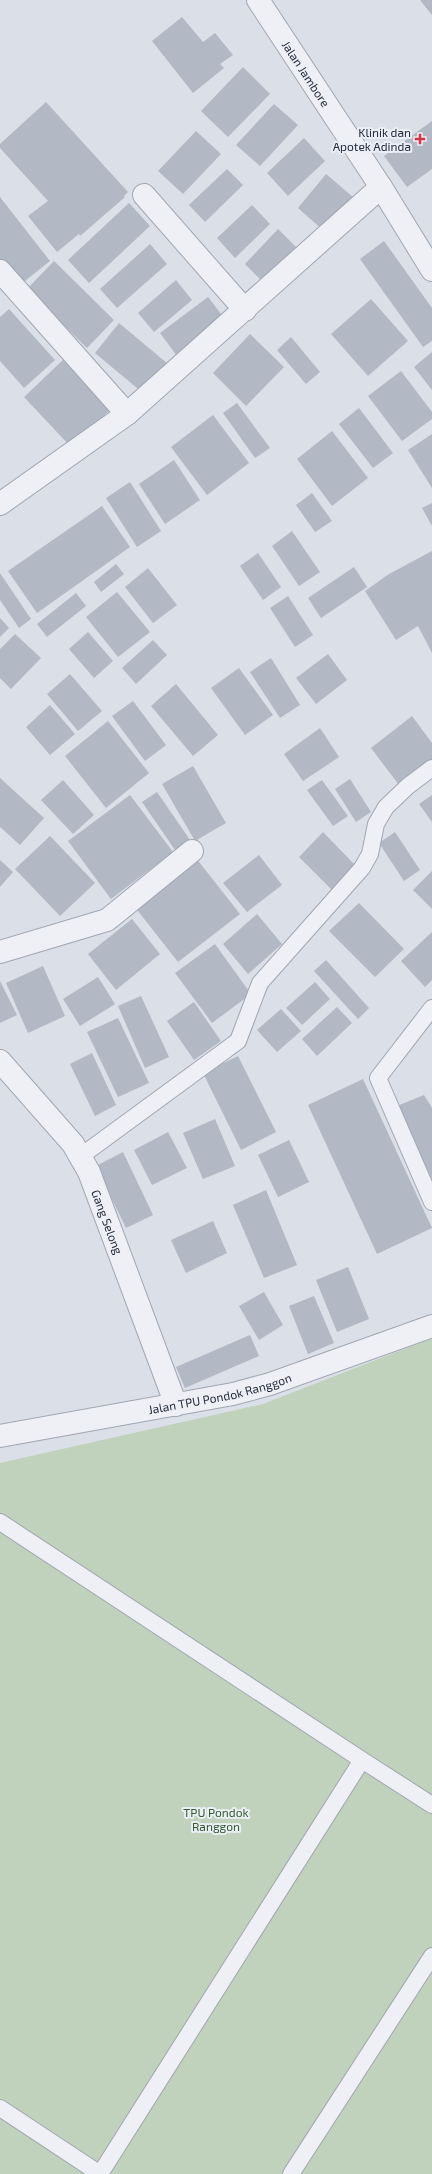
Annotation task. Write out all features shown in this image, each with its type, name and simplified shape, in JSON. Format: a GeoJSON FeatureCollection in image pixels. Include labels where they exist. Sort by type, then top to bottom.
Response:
{"type":"FeatureCollection","features":[{"type":"Feature","properties":{"kind":"street","name":"Jalan Jambore"},"geometry":{"type":"LineString","coordinates":[[258,0],[381,187],[432,270]]}},
{"type":"Feature","properties":{"kind":"street"},"geometry":{"type":"LineString","coordinates":[[0,504],[127,414],[381,187]]}},
{"type":"Feature","properties":{"kind":"street"},"geometry":{"type":"LineString","coordinates":[[144,195],[245,310]]}},
{"type":"Feature","properties":{"kind":"street"},"geometry":{"type":"LineString","coordinates":[[0,271],[127,414]]}},
{"type":"Feature","properties":{"kind":"street"},"geometry":{"type":"LineString","coordinates":[[0,952],[107,920],[192,851]]}},
{"type":"Feature","properties":{"kind":"street","name":"Gang Selong"},"geometry":{"type":"LineString","coordinates":[[0,1061],[81,1156],[89,1172],[176,1405]]}},
{"type":"Feature","properties":{"kind":"street","name":"Jalan TPU Pondok Ranggon"},"geometry":{"type":"LineString","coordinates":[[0,1436],[176,1405],[270,1384],[432,1326]]}},
{"type":"Feature","properties":{"kind":"lane"},"geometry":{"type":"LineString","coordinates":[[81,1156],[238,1040],[260,983],[362,868],[370,854],[376,824],[386,807],[408,786],[432,768]]}},
{"type":"Feature","properties":{"kind":"lane"},"geometry":{"type":"LineString","coordinates":[[432,1008],[378,1078],[432,1202]]}},
{"type":"Feature","properties":{"kind":"lane"},"geometry":{"type":"LineString","coordinates":[[0,1522],[432,1805]]}},
{"type":"Feature","properties":{"kind":"lane"},"geometry":{"type":"LineString","coordinates":[[0,2108],[100,2174],[362,1760]]}},
{"type":"Feature","properties":{"kind":"lane"},"geometry":{"type":"LineString","coordinates":[[291,2174],[432,1956]]}},
{"type":"Feature","properties":{"kind":"green space","name":"TPU Pondok Ranggon"},"geometry":{"type":"Polygon","coordinates":[[[432,1338],[432,2174],[0,2174],[0,1463],[263,1404],[432,1338]]]}},
{"type":"Feature","properties":{"kind":"building"},"geometry":{"type":"Polygon","coordinates":[[[420,0],[432,0],[432,15],[420,0]]]}},
{"type":"Feature","properties":{"kind":"building"},"geometry":{"type":"Polygon","coordinates":[[[182,17],[203,42],[215,33],[233,55],[220,64],[224,68],[193,93],[152,41],[182,17]]]}},
{"type":"Feature","properties":{"kind":"building"},"geometry":{"type":"Polygon","coordinates":[[[243,67],[270,94],[228,137],[201,111],[243,67]]]}},
{"type":"Feature","properties":{"kind":"building"},"geometry":{"type":"Polygon","coordinates":[[[46,102],[128,192],[124,196],[125,197],[80,236],[79,234],[57,252],[28,216],[48,201],[0,148],[0,144],[46,102]]]}},
{"type":"Feature","properties":{"kind":"building"},"geometry":{"type":"Polygon","coordinates":[[[274,104],[298,125],[260,166],[236,145],[274,104]]]}},
{"type":"Feature","properties":{"kind":"building","name":"Klinik dan Apotek Adinda"},"geometry":{"type":"Polygon","coordinates":[[[432,121],[432,169],[407,187],[384,156],[432,121]]]}},
{"type":"Feature","properties":{"kind":"building"},"geometry":{"type":"Polygon","coordinates":[[[196,131],[221,154],[183,194],[158,171],[196,131]]]}},
{"type":"Feature","properties":{"kind":"building"},"geometry":{"type":"Polygon","coordinates":[[[304,138],[325,161],[288,196],[267,173],[304,138]]]}},
{"type":"Feature","properties":{"kind":"building"},"geometry":{"type":"Polygon","coordinates":[[[227,169],[243,185],[205,222],[189,205],[227,169]]]}},
{"type":"Feature","properties":{"kind":"building"},"geometry":{"type":"Polygon","coordinates":[[[326,174],[353,197],[324,231],[298,208],[326,174]]]}},
{"type":"Feature","properties":{"kind":"building"},"geometry":{"type":"Polygon","coordinates":[[[0,197],[50,261],[20,285],[0,259],[0,197]]]}},
{"type":"Feature","properties":{"kind":"building"},"geometry":{"type":"Polygon","coordinates":[[[129,203],[150,226],[89,283],[68,260],[129,203]]]}},
{"type":"Feature","properties":{"kind":"building"},"geometry":{"type":"Polygon","coordinates":[[[252,205],[270,224],[235,258],[217,238],[252,205]]]}},
{"type":"Feature","properties":{"kind":"building"},"geometry":{"type":"Polygon","coordinates":[[[278,229],[296,247],[263,282],[245,264],[278,229]]]}},
{"type":"Feature","properties":{"kind":"building"},"geometry":{"type":"Polygon","coordinates":[[[384,241],[432,308],[432,341],[423,347],[360,259],[384,241]]]}},
{"type":"Feature","properties":{"kind":"building"},"geometry":{"type":"Polygon","coordinates":[[[150,244],[167,264],[117,308],[100,289],[150,244]]]}},
{"type":"Feature","properties":{"kind":"building"},"geometry":{"type":"Polygon","coordinates":[[[54,261],[114,320],[87,348],[27,289],[54,261]]]}},
{"type":"Feature","properties":{"kind":"building"},"geometry":{"type":"Polygon","coordinates":[[[176,280],[192,300],[154,332],[138,313],[176,280]]]}},
{"type":"Feature","properties":{"kind":"building"},"geometry":{"type":"Polygon","coordinates":[[[208,297],[225,319],[177,356],[160,333],[208,297]]]}},
{"type":"Feature","properties":{"kind":"building"},"geometry":{"type":"Polygon","coordinates":[[[371,299],[408,341],[368,376],[331,334],[371,299]]]}},
{"type":"Feature","properties":{"kind":"building"},"geometry":{"type":"Polygon","coordinates":[[[9,309],[55,360],[24,388],[0,361],[0,317],[9,309]]]}},
{"type":"Feature","properties":{"kind":"building"},"geometry":{"type":"Polygon","coordinates":[[[119,323],[168,364],[143,393],[95,353],[119,323]]]}},
{"type":"Feature","properties":{"kind":"building"},"geometry":{"type":"Polygon","coordinates":[[[250,334],[284,367],[246,406],[213,373],[250,334]]]}},
{"type":"Feature","properties":{"kind":"building"},"geometry":{"type":"Polygon","coordinates":[[[291,337],[320,372],[306,384],[277,350],[291,337]]]}},
{"type":"Feature","properties":{"kind":"building"},"geometry":{"type":"Polygon","coordinates":[[[432,352],[432,390],[414,367],[432,352]]]}},
{"type":"Feature","properties":{"kind":"building"},"geometry":{"type":"Polygon","coordinates":[[[64,359],[112,408],[71,447],[24,397],[64,359]]]}},
{"type":"Feature","properties":{"kind":"building"},"geometry":{"type":"Polygon","coordinates":[[[401,371],[432,412],[432,419],[402,441],[368,396],[401,371]]]}},
{"type":"Feature","properties":{"kind":"building"},"geometry":{"type":"Polygon","coordinates":[[[237,403],[270,448],[255,458],[223,413],[237,403]]]}},
{"type":"Feature","properties":{"kind":"building"},"geometry":{"type":"Polygon","coordinates":[[[359,408],[393,453],[373,468],[339,424],[359,408]]]}},
{"type":"Feature","properties":{"kind":"building"},"geometry":{"type":"Polygon","coordinates":[[[213,415],[249,463],[207,495],[171,447],[213,415]]]}},
{"type":"Feature","properties":{"kind":"building"},"geometry":{"type":"Polygon","coordinates":[[[332,431],[368,478],[332,506],[297,459],[332,431]]]}},
{"type":"Feature","properties":{"kind":"building"},"geometry":{"type":"Polygon","coordinates":[[[432,434],[432,488],[408,450],[432,434]]]}},
{"type":"Feature","properties":{"kind":"building"},"geometry":{"type":"Polygon","coordinates":[[[174,460],[200,500],[165,524],[139,484],[174,460]]]}},
{"type":"Feature","properties":{"kind":"building"},"geometry":{"type":"Polygon","coordinates":[[[130,482],[161,531],[137,547],[106,498],[130,482]]]}},
{"type":"Feature","properties":{"kind":"building"},"geometry":{"type":"Polygon","coordinates":[[[312,493],[332,521],[315,532],[296,505],[312,493]]]}},
{"type":"Feature","properties":{"kind":"building"},"geometry":{"type":"Polygon","coordinates":[[[432,503],[432,526],[422,508],[432,503]]]}},
{"type":"Feature","properties":{"kind":"building"},"geometry":{"type":"Polygon","coordinates":[[[102,506],[130,547],[37,613],[8,571],[102,506]]]}},
{"type":"Feature","properties":{"kind":"building"},"geometry":{"type":"Polygon","coordinates":[[[292,531],[320,572],[299,586],[272,546],[292,531]]]}},
{"type":"Feature","properties":{"kind":"building"},"geometry":{"type":"Polygon","coordinates":[[[432,551],[432,653],[418,626],[396,640],[365,591],[389,574],[432,551]]]}},
{"type":"Feature","properties":{"kind":"building"},"geometry":{"type":"Polygon","coordinates":[[[258,553],[281,587],[263,600],[240,566],[258,553]]]}},
{"type":"Feature","properties":{"kind":"building"},"geometry":{"type":"Polygon","coordinates":[[[116,564],[124,574],[101,592],[94,582],[116,564]]]}},
{"type":"Feature","properties":{"kind":"building"},"geometry":{"type":"Polygon","coordinates":[[[354,567],[367,587],[321,618],[308,598],[354,567]]]}},
{"type":"Feature","properties":{"kind":"building"},"geometry":{"type":"Polygon","coordinates":[[[148,568],[177,605],[153,623],[125,587],[148,568]]]}},
{"type":"Feature","properties":{"kind":"building"},"geometry":{"type":"Polygon","coordinates":[[[0,573],[31,619],[19,628],[0,600],[0,573]]]}},
{"type":"Feature","properties":{"kind":"building"},"geometry":{"type":"Polygon","coordinates":[[[117,592],[150,632],[118,657],[86,617],[117,592]]]}},
{"type":"Feature","properties":{"kind":"building"},"geometry":{"type":"Polygon","coordinates":[[[76,593],[86,606],[47,637],[37,624],[76,593]]]}},
{"type":"Feature","properties":{"kind":"building"},"geometry":{"type":"Polygon","coordinates":[[[288,596],[313,635],[295,647],[270,608],[288,596]]]}},
{"type":"Feature","properties":{"kind":"building"},"geometry":{"type":"Polygon","coordinates":[[[0,618],[9,628],[0,637],[0,618]]]}},
{"type":"Feature","properties":{"kind":"building"},"geometry":{"type":"Polygon","coordinates":[[[88,632],[113,661],[94,678],[69,649],[88,632]]]}},
{"type":"Feature","properties":{"kind":"building"},"geometry":{"type":"Polygon","coordinates":[[[15,634],[41,658],[11,689],[0,678],[0,649],[15,634]]]}},
{"type":"Feature","properties":{"kind":"building"},"geometry":{"type":"Polygon","coordinates":[[[153,640],[167,655],[136,684],[122,668],[153,640]]]}},
{"type":"Feature","properties":{"kind":"building"},"geometry":{"type":"Polygon","coordinates":[[[328,654],[347,680],[316,704],[296,678],[328,654]]]}},
{"type":"Feature","properties":{"kind":"building"},"geometry":{"type":"Polygon","coordinates":[[[271,658],[300,705],[280,718],[250,672],[271,658]]]}},
{"type":"Feature","properties":{"kind":"building"},"geometry":{"type":"Polygon","coordinates":[[[239,668],[273,715],[245,735],[211,688],[239,668]]]}},
{"type":"Feature","properties":{"kind":"building"},"geometry":{"type":"Polygon","coordinates":[[[70,674],[102,711],[78,731],[47,694],[70,674]]]}},
{"type":"Feature","properties":{"kind":"building"},"geometry":{"type":"Polygon","coordinates":[[[176,684],[218,735],[193,756],[151,706],[176,684]]]}},
{"type":"Feature","properties":{"kind":"building"},"geometry":{"type":"Polygon","coordinates":[[[133,701],[166,745],[145,761],[112,716],[133,701]]]}},
{"type":"Feature","properties":{"kind":"building"},"geometry":{"type":"Polygon","coordinates":[[[50,705],[75,734],[50,755],[26,727],[50,705]]]}},
{"type":"Feature","properties":{"kind":"building"},"geometry":{"type":"Polygon","coordinates":[[[412,716],[432,743],[432,759],[399,785],[371,748],[412,716]]]}},
{"type":"Feature","properties":{"kind":"building"},"geometry":{"type":"Polygon","coordinates":[[[108,721],[149,773],[106,808],[65,756],[108,721]]]}},
{"type":"Feature","properties":{"kind":"building"},"geometry":{"type":"Polygon","coordinates":[[[320,728],[339,757],[303,781],[284,754],[320,728]]]}},
{"type":"Feature","properties":{"kind":"building"},"geometry":{"type":"Polygon","coordinates":[[[193,766],[226,823],[195,841],[162,784],[193,766]]]}},
{"type":"Feature","properties":{"kind":"building"},"geometry":{"type":"Polygon","coordinates":[[[0,778],[44,818],[20,845],[0,827],[0,778]]]}},
{"type":"Feature","properties":{"kind":"building"},"geometry":{"type":"Polygon","coordinates":[[[350,779],[371,812],[356,822],[335,789],[350,779]]]}},
{"type":"Feature","properties":{"kind":"building"},"geometry":{"type":"Polygon","coordinates":[[[63,780],[94,815],[73,834],[41,800],[63,780]]]}},
{"type":"Feature","properties":{"kind":"building"},"geometry":{"type":"Polygon","coordinates":[[[322,780],[348,816],[333,826],[307,790],[322,780]]]}},
{"type":"Feature","properties":{"kind":"building"},"geometry":{"type":"Polygon","coordinates":[[[157,792],[190,840],[175,850],[142,802],[157,792]]]}},
{"type":"Feature","properties":{"kind":"building"},"geometry":{"type":"Polygon","coordinates":[[[130,795],[173,852],[111,899],[68,841],[130,795]]]}},
{"type":"Feature","properties":{"kind":"building"},"geometry":{"type":"Polygon","coordinates":[[[432,795],[432,822],[419,804],[432,795]]]}},
{"type":"Feature","properties":{"kind":"building"},"geometry":{"type":"Polygon","coordinates":[[[323,832],[356,866],[332,890],[299,857],[323,832]]]}},
{"type":"Feature","properties":{"kind":"building"},"geometry":{"type":"Polygon","coordinates":[[[395,832],[420,870],[404,881],[379,843],[395,832]]]}},
{"type":"Feature","properties":{"kind":"building"},"geometry":{"type":"Polygon","coordinates":[[[50,836],[95,883],[60,916],[15,869],[50,836]]]}},
{"type":"Feature","properties":{"kind":"building"},"geometry":{"type":"Polygon","coordinates":[[[259,855],[282,885],[247,912],[223,883],[259,855]]]}},
{"type":"Feature","properties":{"kind":"building"},"geometry":{"type":"Polygon","coordinates":[[[196,858],[240,914],[178,962],[134,906],[196,858]]]}},
{"type":"Feature","properties":{"kind":"building"},"geometry":{"type":"Polygon","coordinates":[[[0,860],[13,872],[0,887],[0,860]]]}},
{"type":"Feature","properties":{"kind":"building"},"geometry":{"type":"Polygon","coordinates":[[[432,871],[432,909],[413,890],[432,871]]]}},
{"type":"Feature","properties":{"kind":"building"},"geometry":{"type":"Polygon","coordinates":[[[359,903],[404,949],[375,977],[329,931],[359,903]]]}},
{"type":"Feature","properties":{"kind":"building"},"geometry":{"type":"Polygon","coordinates":[[[257,914],[282,944],[248,974],[223,944],[257,914]]]}},
{"type":"Feature","properties":{"kind":"building"},"geometry":{"type":"Polygon","coordinates":[[[132,919],[160,954],[116,990],[88,954],[132,919]]]}},
{"type":"Feature","properties":{"kind":"building"},"geometry":{"type":"Polygon","coordinates":[[[432,932],[432,980],[425,987],[401,961],[432,932]]]}},
{"type":"Feature","properties":{"kind":"building"},"geometry":{"type":"Polygon","coordinates":[[[215,944],[251,994],[212,1023],[175,973],[215,944]]]}},
{"type":"Feature","properties":{"kind":"building"},"geometry":{"type":"Polygon","coordinates":[[[326,960],[369,1008],[358,1019],[314,971],[326,960]]]}},
{"type":"Feature","properties":{"kind":"building"},"geometry":{"type":"Polygon","coordinates":[[[43,966],[65,1016],[28,1033],[6,983],[43,966]]]}},
{"type":"Feature","properties":{"kind":"building"},"geometry":{"type":"Polygon","coordinates":[[[98,977],[115,1004],[80,1026],[63,999],[98,977]]]}},
{"type":"Feature","properties":{"kind":"building"},"geometry":{"type":"Polygon","coordinates":[[[0,981],[17,1015],[0,1023],[0,981]]]}},
{"type":"Feature","properties":{"kind":"building"},"geometry":{"type":"Polygon","coordinates":[[[315,982],[330,999],[302,1025],[286,1008],[315,982]]]}},
{"type":"Feature","properties":{"kind":"building"},"geometry":{"type":"Polygon","coordinates":[[[141,996],[169,1057],[145,1068],[118,1006],[141,996]]]}},
{"type":"Feature","properties":{"kind":"building"},"geometry":{"type":"Polygon","coordinates":[[[194,1002],[221,1041],[194,1060],[167,1021],[194,1002]]]}},
{"type":"Feature","properties":{"kind":"building"},"geometry":{"type":"Polygon","coordinates":[[[337,1007],[352,1023],[317,1056],[302,1039],[337,1007]]]}},
{"type":"Feature","properties":{"kind":"building"},"geometry":{"type":"Polygon","coordinates":[[[281,1009],[301,1031],[277,1052],[257,1030],[281,1009]]]}},
{"type":"Feature","properties":{"kind":"building"},"geometry":{"type":"Polygon","coordinates":[[[118,1018],[149,1083],[118,1097],[87,1032],[118,1018]]]}},
{"type":"Feature","properties":{"kind":"building"},"geometry":{"type":"Polygon","coordinates":[[[92,1053],[116,1105],[95,1116],[70,1064],[92,1053]]]}},
{"type":"Feature","properties":{"kind":"building"},"geometry":{"type":"Polygon","coordinates":[[[238,1056],[276,1132],[241,1150],[203,1073],[238,1056]]]}},
{"type":"Feature","properties":{"kind":"building"},"geometry":{"type":"Polygon","coordinates":[[[363,1079],[432,1228],[377,1254],[308,1105],[363,1079]]]}},
{"type":"Feature","properties":{"kind":"building"},"geometry":{"type":"Polygon","coordinates":[[[424,1095],[432,1108],[432,1179],[397,1106],[424,1095]]]}},
{"type":"Feature","properties":{"kind":"building"},"geometry":{"type":"Polygon","coordinates":[[[215,1119],[235,1166],[203,1179],[183,1133],[215,1119]]]}},
{"type":"Feature","properties":{"kind":"building"},"geometry":{"type":"Polygon","coordinates":[[[168,1132],[187,1168],[152,1185],[134,1150],[168,1132]]]}},
{"type":"Feature","properties":{"kind":"building"},"geometry":{"type":"Polygon","coordinates":[[[289,1140],[309,1182],[278,1197],[258,1155],[289,1140]]]}},
{"type":"Feature","properties":{"kind":"building"},"geometry":{"type":"Polygon","coordinates":[[[123,1152],[153,1215],[126,1228],[96,1166],[123,1152]]]}},
{"type":"Feature","properties":{"kind":"building"},"geometry":{"type":"Polygon","coordinates":[[[266,1190],[297,1265],[264,1278],[233,1205],[266,1190]]]}},
{"type":"Feature","properties":{"kind":"building"},"geometry":{"type":"Polygon","coordinates":[[[213,1221],[227,1253],[186,1273],[171,1240],[213,1221]]]}},
{"type":"Feature","properties":{"kind":"building"},"geometry":{"type":"Polygon","coordinates":[[[348,1267],[369,1319],[337,1332],[316,1280],[348,1267]]]}},
{"type":"Feature","properties":{"kind":"building"},"geometry":{"type":"Polygon","coordinates":[[[264,1292],[283,1325],[259,1340],[239,1306],[264,1292]]]}},
{"type":"Feature","properties":{"kind":"building"},"geometry":{"type":"Polygon","coordinates":[[[314,1296],[334,1343],[308,1354],[289,1306],[314,1296]]]}},
{"type":"Feature","properties":{"kind":"building"},"geometry":{"type":"Polygon","coordinates":[[[250,1335],[259,1356],[185,1388],[176,1367],[250,1335]]]}},
{"type":"Feature","properties":{"kind":"place","name":"Klinik dan Apotek Adinda"},"geometry":{"type":"Point","coordinates":[420,139]}}]}
